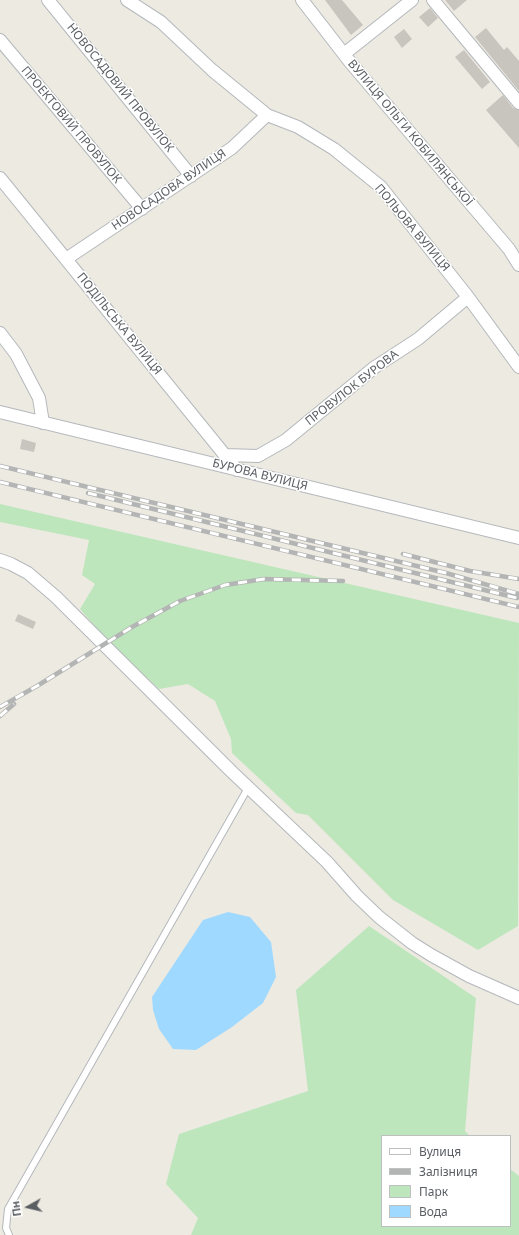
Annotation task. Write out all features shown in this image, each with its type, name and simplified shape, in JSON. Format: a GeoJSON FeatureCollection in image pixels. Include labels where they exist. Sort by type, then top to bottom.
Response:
{"type":"FeatureCollection","features":[{"type":"Feature","properties":{"kind":"street","name":"НОВОСАДОВИЙ ПРОВУЛОК"},"geometry":{"type":"LineString","coordinates":[[48,0],[191,176]]}},
{"type":"Feature","properties":{"kind":"street","name":"ПОЛЬОВА ВУЛИЦЯ"},"geometry":{"type":"LineString","coordinates":[[127,0],[161,22],[212,70],[267,115],[298,127],[334,149],[381,187],[468,296],[519,367]]}},
{"type":"Feature","properties":{"kind":"street","name":"ВУЛИЦЯ ОЛЬГИ КОБИЛЯНСЬКОЇ"},"geometry":{"type":"LineString","coordinates":[[302,0],[344,54],[509,249],[519,265]]}},
{"type":"Feature","properties":{"kind":"street"},"geometry":{"type":"LineString","coordinates":[[344,54],[412,0]]}},
{"type":"Feature","properties":{"kind":"street"},"geometry":{"type":"LineString","coordinates":[[433,0],[519,103]]}},
{"type":"Feature","properties":{"kind":"street","name":"ПРОЕКТОВИЙ ПРОВУЛОК"},"geometry":{"type":"LineString","coordinates":[[0,40],[142,209]]}},
{"type":"Feature","properties":{"kind":"street","name":"НОВОСАДОВА ВУЛИЦЯ"},"geometry":{"type":"LineString","coordinates":[[66,259],[232,148],[267,115]]}},
{"type":"Feature","properties":{"kind":"street","name":"ПОДІЛЬСЬКА ВУЛИЦЯ"},"geometry":{"type":"LineString","coordinates":[[0,178],[237,470]]}},
{"type":"Feature","properties":{"kind":"street","name":"ПРОВУЛОК БУРОВА"},"geometry":{"type":"LineString","coordinates":[[225,455],[258,456],[286,440],[375,367],[418,339],[468,296]]}},
{"type":"Feature","properties":{"kind":"street"},"geometry":{"type":"LineString","coordinates":[[0,333],[16,354],[39,398],[43,423]]}},
{"type":"Feature","properties":{"kind":"street","name":"БУРОВА ВУЛИЦЯ"},"geometry":{"type":"LineString","coordinates":[[0,412],[519,538]]}},
{"type":"Feature","properties":{"kind":"street"},"geometry":{"type":"LineString","coordinates":[[0,560],[28,573],[56,597],[248,788],[326,862],[357,896],[379,917],[431,956],[469,976],[519,998]]}},
{"type":"Feature","properties":{"kind":"lane"},"geometry":{"type":"LineString","coordinates":[[9,1235],[6,1228],[8,1208],[248,788]]}},
{"type":"Feature","properties":{"kind":"green space"},"geometry":{"type":"Polygon","coordinates":[[[0,504],[519,623],[518,926],[478,950],[393,900],[308,815],[296,813],[232,753],[231,739],[215,701],[188,684],[159,689],[106,639],[80,609],[95,584],[82,575],[89,540],[0,522],[0,504]]]}},
{"type":"Feature","properties":{"kind":"green space"},"geometry":{"type":"Polygon","coordinates":[[[369,926],[476,998],[465,1131],[469,1135],[381,1135],[381,1227],[511,1227],[511,1170],[519,1176],[519,1235],[191,1235],[198,1218],[166,1184],[179,1134],[308,1091],[296,990],[369,926]]]}},
{"type":"Feature","properties":{"kind":"water"},"geometry":{"type":"Polygon","coordinates":[[[228,912],[250,917],[271,942],[276,977],[263,1003],[232,1027],[196,1050],[173,1049],[159,1029],[153,1010],[152,997],[203,920],[228,912]]]}},
{"type":"Feature","properties":{"kind":"building"},"geometry":{"type":"Polygon","coordinates":[[[325,0],[342,0],[363,25],[351,35],[325,0]]]}},
{"type":"Feature","properties":{"kind":"building"},"geometry":{"type":"Polygon","coordinates":[[[445,0],[467,0],[454,11],[445,0]]]}},
{"type":"Feature","properties":{"kind":"building"},"geometry":{"type":"Polygon","coordinates":[[[430,8],[438,18],[428,27],[419,17],[430,8]]]}},
{"type":"Feature","properties":{"kind":"building"},"geometry":{"type":"Polygon","coordinates":[[[486,28],[504,50],[507,47],[519,61],[519,91],[475,37],[486,28]]]}},
{"type":"Feature","properties":{"kind":"building"},"geometry":{"type":"Polygon","coordinates":[[[404,29],[412,39],[402,48],[394,37],[404,29]]]}},
{"type":"Feature","properties":{"kind":"building"},"geometry":{"type":"Polygon","coordinates":[[[464,50],[490,82],[482,89],[455,57],[464,50]]]}},
{"type":"Feature","properties":{"kind":"building"},"geometry":{"type":"Polygon","coordinates":[[[503,95],[513,108],[519,110],[519,148],[486,110],[503,95]]]}},
{"type":"Feature","properties":{"kind":"building"},"geometry":{"type":"Polygon","coordinates":[[[22,439],[36,443],[34,452],[20,449],[22,439]]]}},
{"type":"Feature","properties":{"kind":"building"},"geometry":{"type":"Polygon","coordinates":[[[18,614],[36,622],[33,629],[15,621],[18,614]]]}},
{"type":"Feature","properties":{"kind":"railway"},"geometry":{"type":"LineString","coordinates":[[0,466],[446,573],[519,594]]}},
{"type":"Feature","properties":{"kind":"railway"},"geometry":{"type":"LineString","coordinates":[[0,482],[519,607]]}},
{"type":"Feature","properties":{"kind":"railway"},"geometry":{"type":"LineString","coordinates":[[88,493],[517,598]]}},
{"type":"Feature","properties":{"kind":"railway"},"geometry":{"type":"LineString","coordinates":[[403,554],[470,571],[519,579]]}},
{"type":"Feature","properties":{"kind":"railway"},"geometry":{"type":"LineString","coordinates":[[0,707],[37,686],[132,627],[180,601],[225,585],[264,579],[343,581]]}},
{"type":"Feature","properties":{"kind":"railway"},"geometry":{"type":"LineString","coordinates":[[0,716],[14,704]]}}]}
